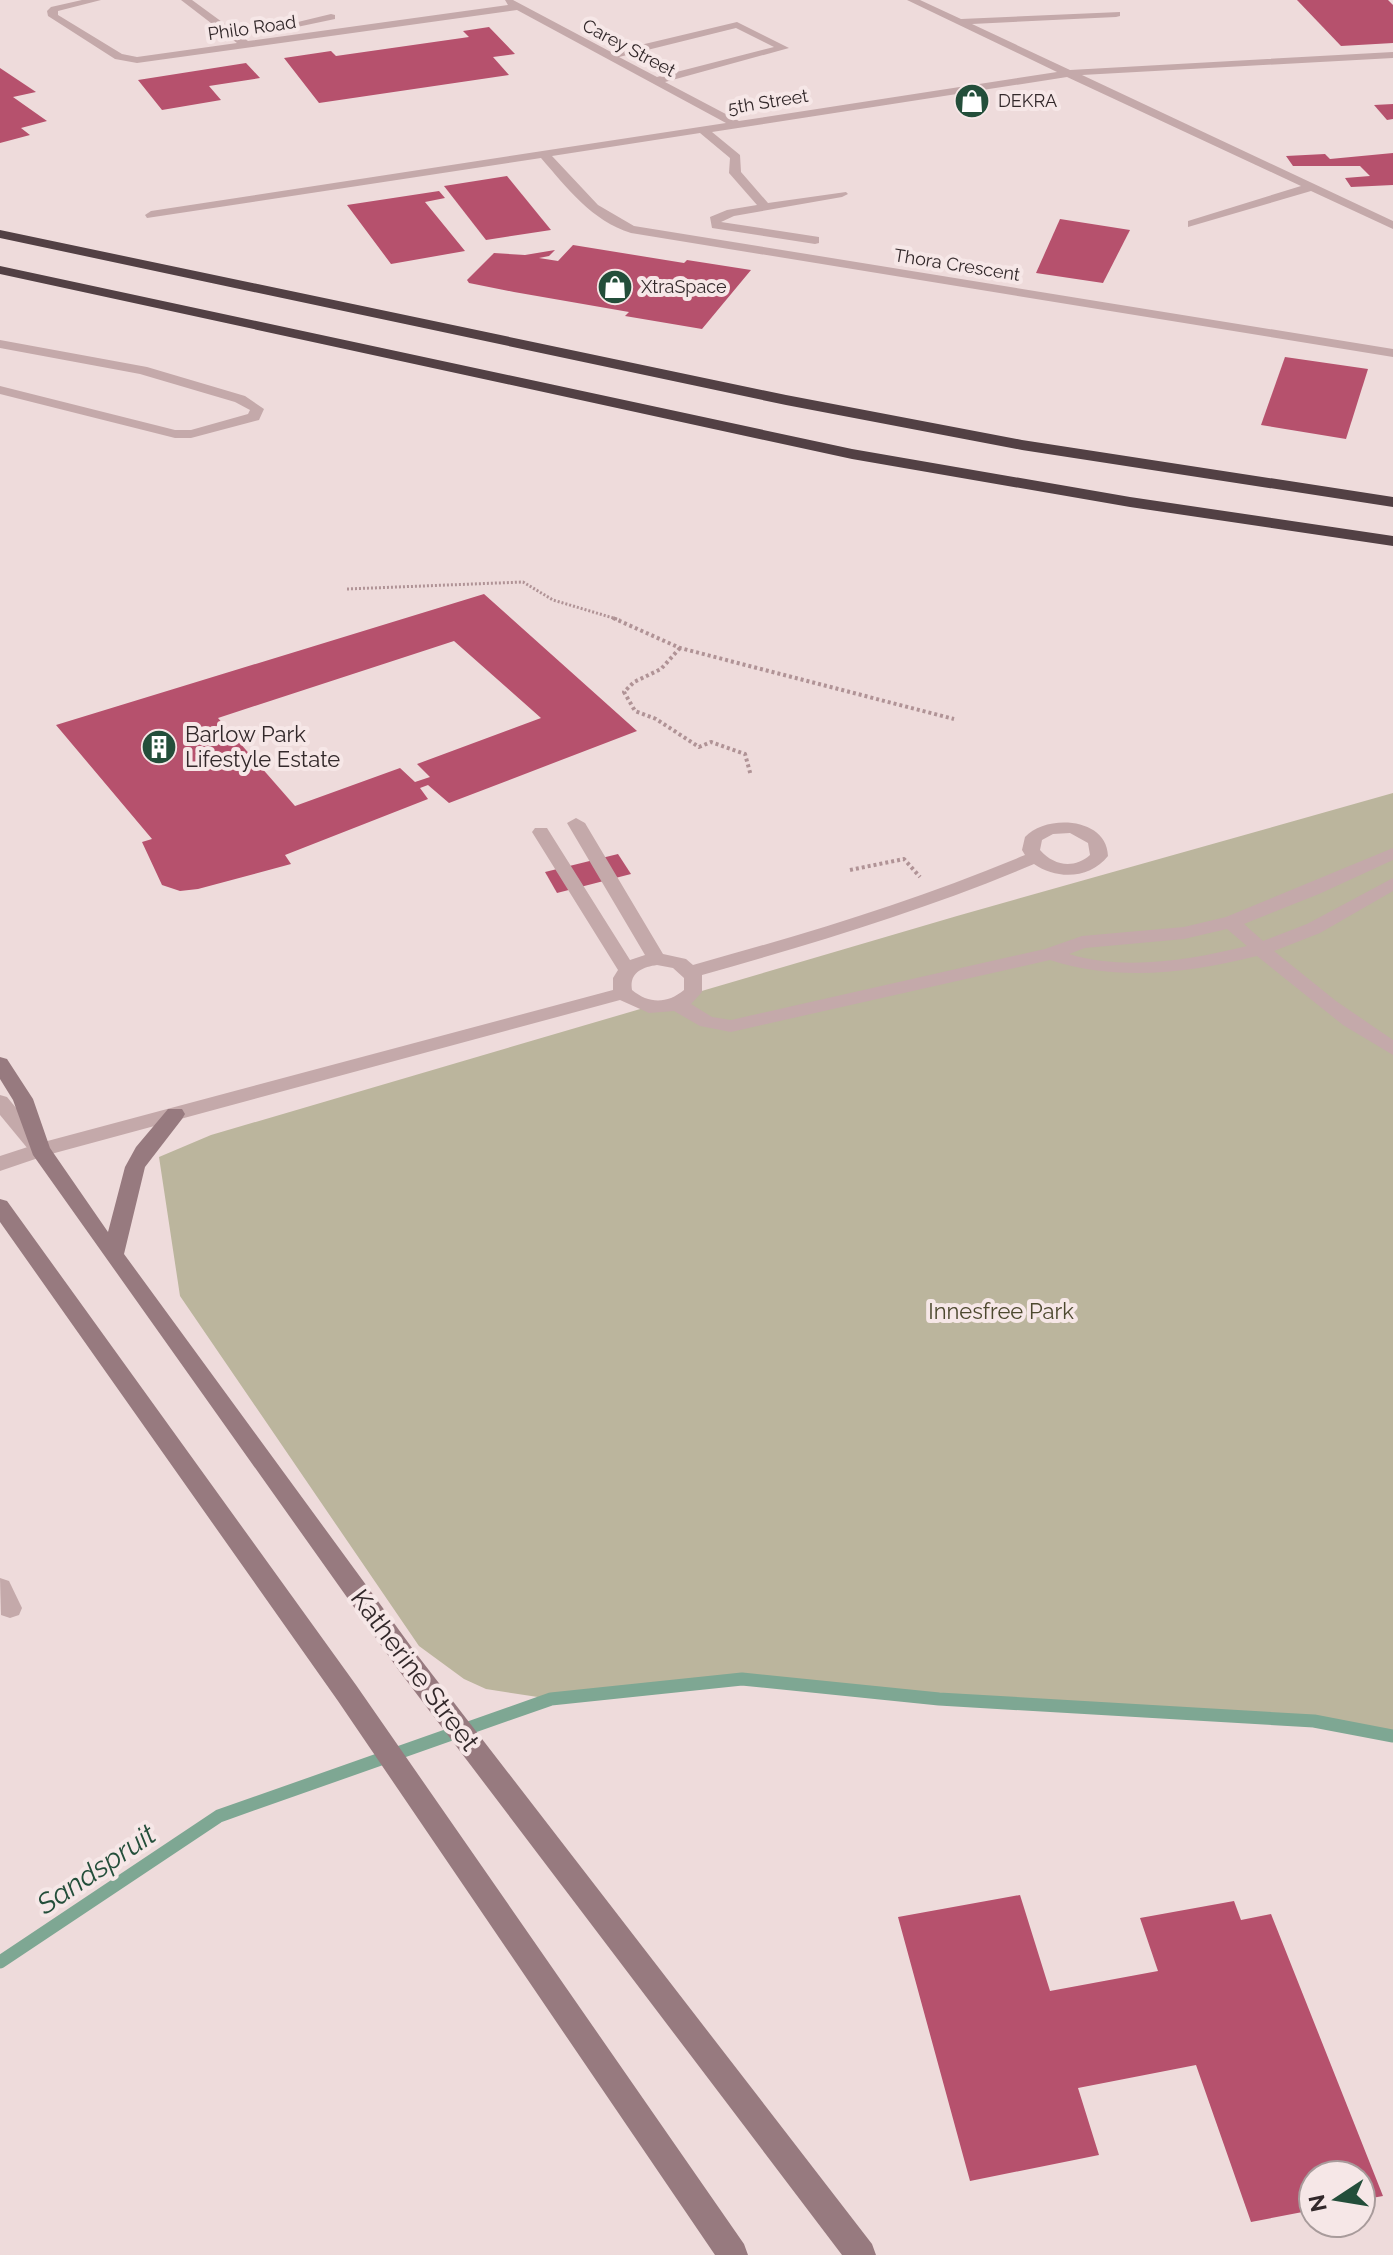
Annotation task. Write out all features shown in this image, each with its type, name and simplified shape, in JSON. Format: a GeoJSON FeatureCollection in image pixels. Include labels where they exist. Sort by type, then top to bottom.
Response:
{"type":"FeatureCollection","features":[{"type":"Feature","properties":{"kind":"highway"},"geometry":{"type":"LineString","coordinates":[[0,234],[786,400],[1037,447],[1393,502]]}},
{"type":"Feature","properties":{"kind":"highway"},"geometry":{"type":"LineString","coordinates":[[0,270],[852,454],[1130,502],[1393,541]]}},
{"type":"Feature","properties":{"kind":"main road","name":"Katherine Street"},"geometry":{"type":"LineString","coordinates":[[0,1064],[23,1099],[40,1150],[113,1255],[409,1664],[861,2255]]}},
{"type":"Feature","properties":{"kind":"main road"},"geometry":{"type":"LineString","coordinates":[[113,1255],[135,1167],[143,1152],[175,1114]]}},
{"type":"Feature","properties":{"kind":"main road"},"geometry":{"type":"LineString","coordinates":[[0,1206],[347,1693],[733,2255]]}},
{"type":"Feature","properties":{"kind":"street","name":"Philo Road"},"geometry":{"type":"LineString","coordinates":[[96,0],[55,9],[53,16],[126,60],[518,7]]}},
{"type":"Feature","properties":{"kind":"street"},"geometry":{"type":"LineString","coordinates":[[186,0],[246,45]]}},
{"type":"Feature","properties":{"kind":"street","name":"Carey Street"},"geometry":{"type":"LineString","coordinates":[[505,0],[738,125]]}},
{"type":"Feature","properties":{"kind":"street"},"geometry":{"type":"LineString","coordinates":[[912,0],[1393,225]]}},
{"type":"Feature","properties":{"kind":"street"},"geometry":{"type":"LineString","coordinates":[[959,22],[1116,14]]}},
{"type":"Feature","properties":{"kind":"street"},"geometry":{"type":"LineString","coordinates":[[235,36],[331,17]]}},
{"type":"Feature","properties":{"kind":"street"},"geometry":{"type":"LineString","coordinates":[[609,56],[730,25],[744,26],[784,48],[656,81]]}},
{"type":"Feature","properties":{"kind":"street","name":"5th Street"},"geometry":{"type":"LineString","coordinates":[[151,215],[1070,73],[1393,55]]}},
{"type":"Feature","properties":{"kind":"street"},"geometry":{"type":"LineString","coordinates":[[703,130],[736,157],[735,173],[765,207]]}},
{"type":"Feature","properties":{"kind":"street","name":"Thora Crescent"},"geometry":{"type":"LineString","coordinates":[[544,154],[598,213],[611,223],[631,229],[1393,353]]}},
{"type":"Feature","properties":{"kind":"street"},"geometry":{"type":"LineString","coordinates":[[1192,224],[1311,187]]}},
{"type":"Feature","properties":{"kind":"street"},"geometry":{"type":"LineString","coordinates":[[815,240],[723,227],[714,223],[722,215],[842,194]]}},
{"type":"Feature","properties":{"kind":"street"},"geometry":{"type":"LineString","coordinates":[[0,344],[142,370],[240,399],[257,409],[254,417],[191,434],[175,434],[0,390]]}},
{"type":"Feature","properties":{"kind":"street"},"geometry":{"type":"LineString","coordinates":[[576,823],[657,959]]}},
{"type":"Feature","properties":{"kind":"street"},"geometry":{"type":"LineString","coordinates":[[541,832],[627,970]]}},
{"type":"Feature","properties":{"kind":"street"},"geometry":{"type":"LineString","coordinates":[[677,1004],[707,1022],[731,1026],[1050,954],[1082,942],[1184,933],[1231,922],[1313,890],[1393,853]]}},
{"type":"Feature","properties":{"kind":"street"},"geometry":{"type":"LineString","coordinates":[[690,972],[865,922],[942,896],[1035,857]]}},
{"type":"Feature","properties":{"kind":"street"},"geometry":{"type":"LineString","coordinates":[[1050,954],[1091,965],[1148,968],[1209,960],[1305,933],[1393,884]]}},
{"type":"Feature","properties":{"kind":"street"},"geometry":{"type":"LineString","coordinates":[[1231,922],[1288,975],[1355,1027],[1393,1049]]}},
{"type":"Feature","properties":{"kind":"street"},"geometry":{"type":"LineString","coordinates":[[645,960],[679,963],[690,972],[695,983],[693,992],[677,1004],[640,1005],[623,993],[622,977],[627,970],[645,960]]}},
{"type":"Feature","properties":{"kind":"street"},"geometry":{"type":"LineString","coordinates":[[0,1164],[40,1150],[623,993]]}},
{"type":"Feature","properties":{"kind":"street"},"geometry":{"type":"LineString","coordinates":[[0,1102],[40,1150]]}},
{"type":"Feature","properties":{"kind":"path"},"geometry":{"type":"LineString","coordinates":[[347,589],[523,582],[553,600],[630,623],[680,648],[954,719]]}},
{"type":"Feature","properties":{"kind":"path"},"geometry":{"type":"LineString","coordinates":[[680,648],[661,669],[634,682],[624,692],[635,711],[656,719],[699,747],[711,742],[745,754],[751,776]]}},
{"type":"Feature","properties":{"kind":"path"},"geometry":{"type":"LineString","coordinates":[[850,870],[904,859],[926,885]]}},
{"type":"Feature","properties":{"kind":"green space","name":"Innesfree Park"},"geometry":{"type":"Polygon","coordinates":[[[1393,793],[1393,1736],[1314,1721],[939,1699],[744,1679],[551,1699],[486,1689],[464,1679],[419,1646],[180,1296],[159,1157],[211,1135],[957,916],[1393,793]]]}},
{"type":"Feature","properties":{"kind":"building"},"geometry":{"type":"Polygon","coordinates":[[[1297,0],[1388,0],[1393,5],[1393,43],[1341,46],[1297,0]]]}},
{"type":"Feature","properties":{"kind":"building"},"geometry":{"type":"Polygon","coordinates":[[[489,27],[515,54],[493,57],[509,75],[319,103],[284,58],[331,51],[336,56],[469,37],[463,31],[489,27]]]}},
{"type":"Feature","properties":{"kind":"building"},"geometry":{"type":"Polygon","coordinates":[[[246,63],[260,78],[209,86],[221,100],[162,110],[138,80],[246,63]]]}},
{"type":"Feature","properties":{"kind":"building"},"geometry":{"type":"Polygon","coordinates":[[[0,68],[36,92],[13,97],[47,121],[21,128],[30,135],[0,143],[0,68]]]}},
{"type":"Feature","properties":{"kind":"building"},"geometry":{"type":"Polygon","coordinates":[[[1393,104],[1393,119],[1387,120],[1374,105],[1393,104]]]}},
{"type":"Feature","properties":{"kind":"building"},"geometry":{"type":"Polygon","coordinates":[[[1393,153],[1393,185],[1351,187],[1345,178],[1370,176],[1360,166],[1293,166],[1286,156],[1325,154],[1330,159],[1393,153]]]}},
{"type":"Feature","properties":{"kind":"building"},"geometry":{"type":"Polygon","coordinates":[[[507,176],[551,230],[486,240],[444,186],[507,176]]]}},
{"type":"Feature","properties":{"kind":"building"},"geometry":{"type":"Polygon","coordinates":[[[439,191],[445,198],[425,202],[465,251],[391,264],[347,205],[439,191]]]}},
{"type":"Feature","properties":{"kind":"building"},"geometry":{"type":"Polygon","coordinates":[[[1060,219],[1130,230],[1103,283],[1036,273],[1060,219]]]}},
{"type":"Feature","properties":{"kind":"building","name":"XtraSpace"},"geometry":{"type":"Polygon","coordinates":[[[573,245],[751,270],[702,329],[625,316],[629,312],[514,292],[469,283],[467,280],[494,253],[525,255],[555,250],[549,256],[539,258],[558,261],[573,245]]]}},
{"type":"Feature","properties":{"kind":"building"},"geometry":{"type":"Polygon","coordinates":[[[1285,357],[1368,369],[1346,439],[1261,425],[1285,357]]]}},
{"type":"Feature","properties":{"kind":"building","name":"Barlow Park Lifestyle Estate"},"geometry":{"type":"Polygon","coordinates":[[[484,594],[637,731],[449,803],[428,785],[420,788],[428,799],[285,855],[291,864],[180,891],[162,885],[142,842],[152,839],[56,725],[484,594]],[[454,641],[218,718],[295,806],[400,768],[415,782],[430,777],[417,764],[541,718],[454,641]]]}},
{"type":"Feature","properties":{"kind":"building"},"geometry":{"type":"Polygon","coordinates":[[[618,854],[631,874],[557,893],[545,872],[618,854]]]}},
{"type":"Feature","properties":{"kind":"building"},"geometry":{"type":"Polygon","coordinates":[[[1020,1895],[1050,1991],[1158,1971],[1140,1918],[1234,1901],[1241,1920],[1271,1914],[1368,2159],[1297,2159],[1297,2213],[1251,2222],[1196,2065],[1078,2088],[1099,2155],[970,2181],[898,1917],[1020,1895]]]}},
{"type":"Feature","properties":{"kind":"building"},"geometry":{"type":"Polygon","coordinates":[[[1377,2181],[1383,2196],[1377,2197],[1377,2181]]]}},
{"type":"Feature","properties":{"kind":"waterway","name":"Sandspruit"},"geometry":{"type":"LineString","coordinates":[[0,1962],[219,1816],[551,1699],[742,1679],[939,1699],[1314,1721],[1393,1736]]}},
{"type":"Feature","properties":{"kind":"place","name":"DEKRA"},"geometry":{"type":"Point","coordinates":[972,101]}},
{"type":"Feature","properties":{"kind":"place","name":"XtraSpace"},"geometry":{"type":"Point","coordinates":[615,287]}},
{"type":"Feature","properties":{"kind":"place","name":"Barlow Park Lifestyle Estate"},"geometry":{"type":"Point","coordinates":[159,747]}}]}
